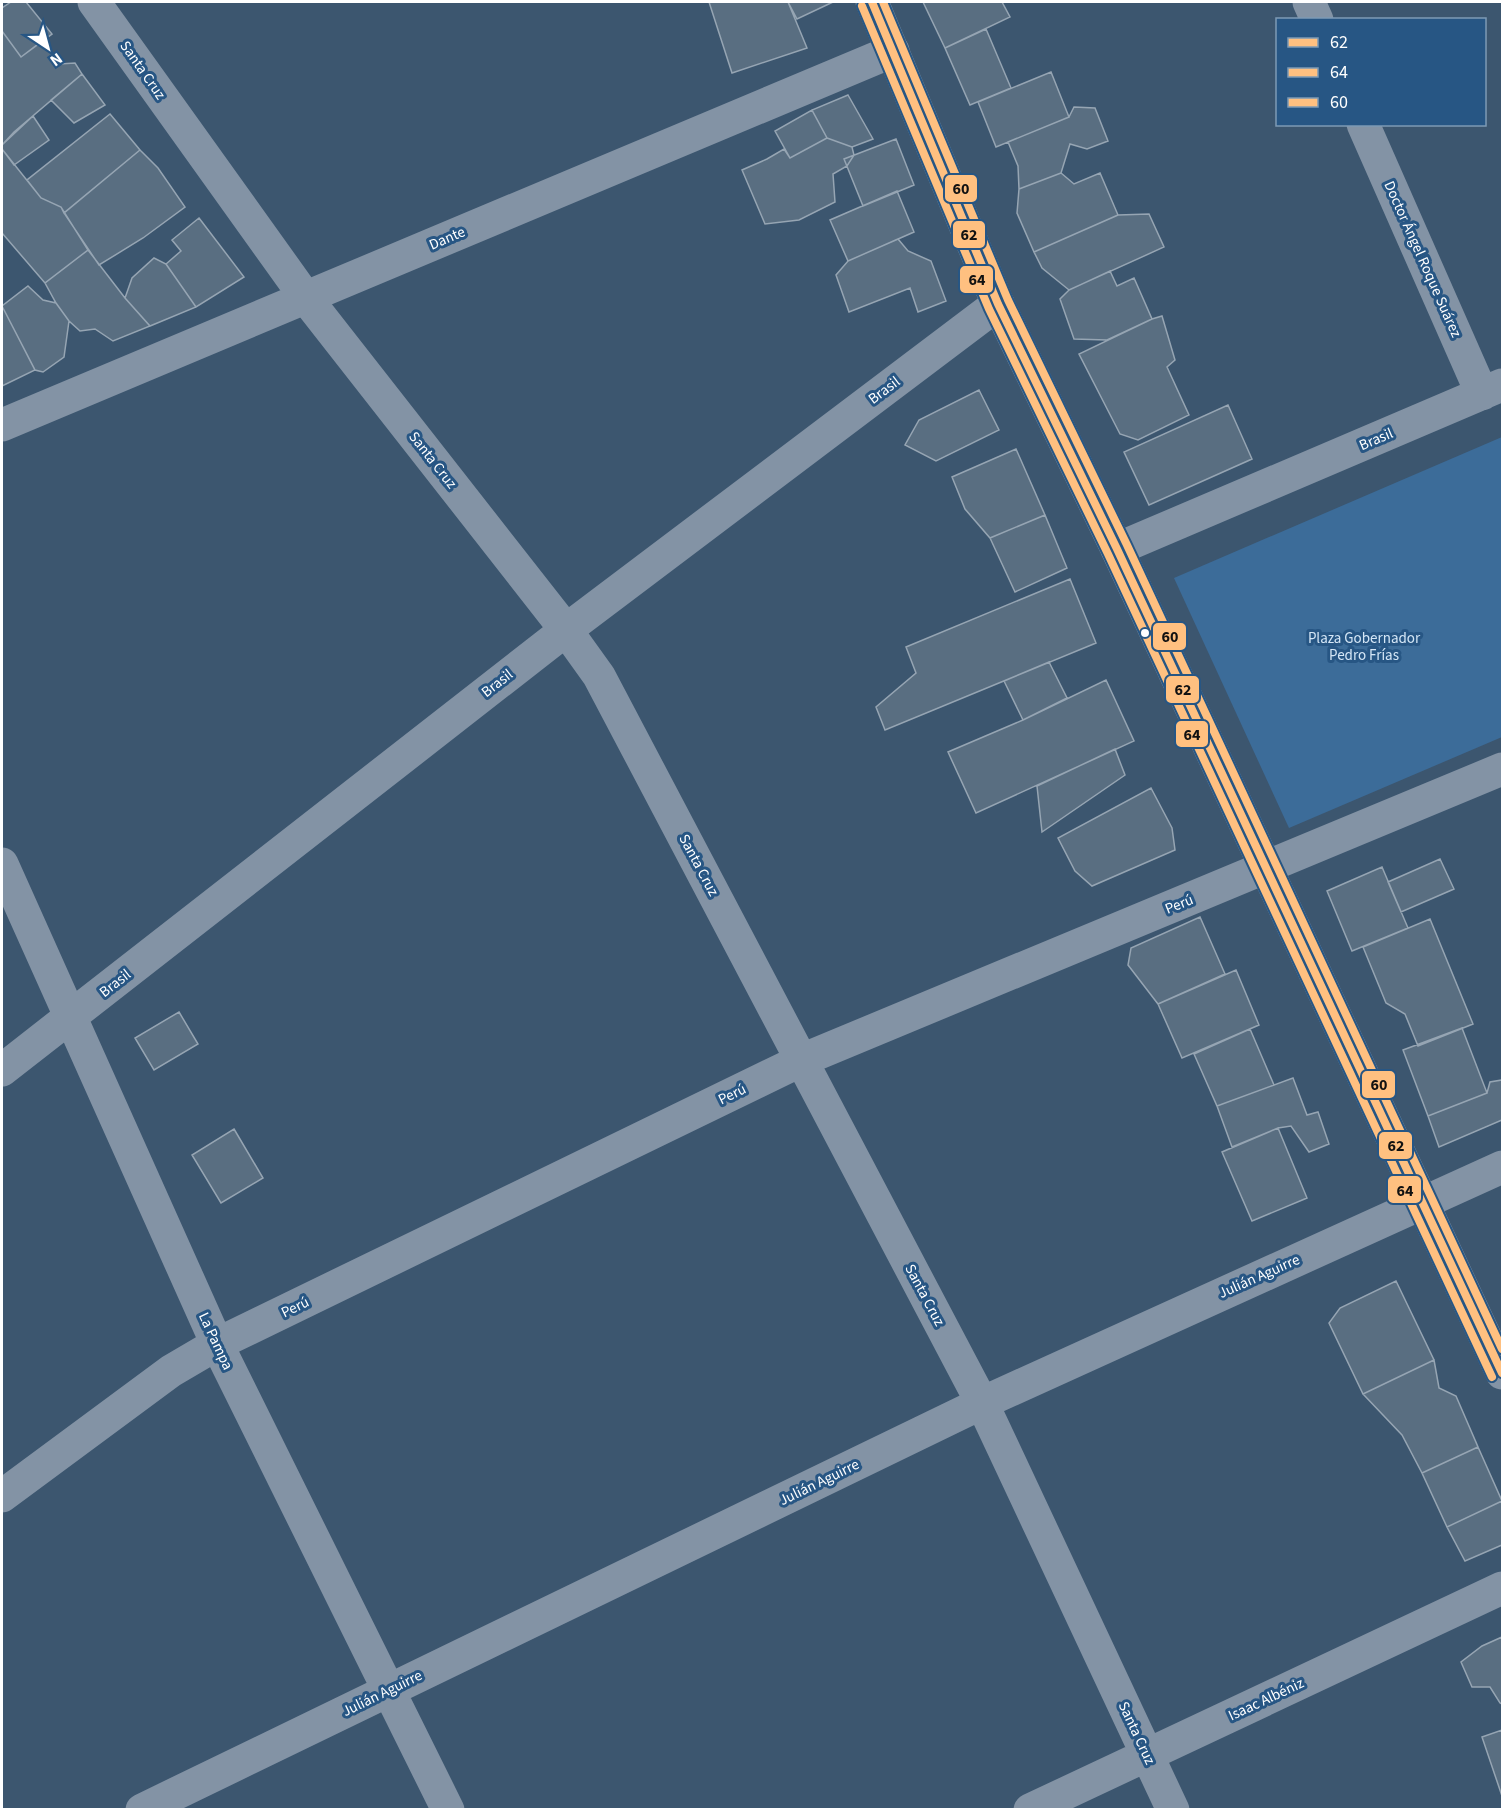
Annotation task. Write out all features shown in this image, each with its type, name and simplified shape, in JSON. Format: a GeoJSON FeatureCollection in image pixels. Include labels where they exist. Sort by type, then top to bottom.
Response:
{"type":"FeatureCollection","features":[{"type":"Feature","properties":{"kind":"main road"},"geometry":{"type":"LineString","coordinates":[[872,2],[999,304]]}},
{"type":"Feature","properties":{"kind":"street","name":"Santa Cruz"},"geometry":{"type":"LineString","coordinates":[[94,2],[306,298],[566,630],[599,676],[982,1403],[1173,1809]]}},
{"type":"Feature","properties":{"kind":"street"},"geometry":{"type":"LineString","coordinates":[[1309,2],[1316,18]]}},
{"type":"Feature","properties":{"kind":"street","name":"Dante"},"geometry":{"type":"LineString","coordinates":[[2,425],[893,51]]}},
{"type":"Feature","properties":{"kind":"street","name":"Doctor Ángel Roque Suárez"},"geometry":{"type":"LineString","coordinates":[[1364,126],[1492,389]]}},
{"type":"Feature","properties":{"kind":"street"},"geometry":{"type":"LineString","coordinates":[[999,304],[1117,549],[1503,1373]]}},
{"type":"Feature","properties":{"kind":"street","name":"Brasil"},"geometry":{"type":"LineString","coordinates":[[2,1070],[566,630],[999,304]]}},
{"type":"Feature","properties":{"kind":"street","name":"Brasil"},"geometry":{"type":"LineString","coordinates":[[1117,549],[1492,389]]}},
{"type":"Feature","properties":{"kind":"street","name":"Perú"},"geometry":{"type":"LineString","coordinates":[[2,1496],[171,1371],[217,1344],[802,1060],[1503,769]]}},
{"type":"Feature","properties":{"kind":"street","name":"La Pampa"},"geometry":{"type":"LineString","coordinates":[[2,864],[217,1344],[448,1809]]}},
{"type":"Feature","properties":{"kind":"street","name":"Julián Aguirre"},"geometry":{"type":"LineString","coordinates":[[142,1809],[982,1403],[1503,1167]]}},
{"type":"Feature","properties":{"kind":"street","name":"Isaac Albéniz"},"geometry":{"type":"LineString","coordinates":[[1030,1809],[1503,1588]]}},
{"type":"Feature","properties":{"kind":"green space","name":"Plaza Gobernador Pedro Frías"},"geometry":{"type":"Polygon","coordinates":[[[1502,437],[1502,737],[1289,828],[1174,578],[1502,437]]]}},
{"type":"Feature","properties":{"kind":"building"},"geometry":{"type":"Polygon","coordinates":[[[11,2],[26,2],[52,34],[21,57],[2,31],[2,8],[11,2]]]}},
{"type":"Feature","properties":{"kind":"building"},"geometry":{"type":"Polygon","coordinates":[[[709,2],[788,2],[807,48],[732,73],[709,2]]]}},
{"type":"Feature","properties":{"kind":"building"},"geometry":{"type":"Polygon","coordinates":[[[788,2],[833,2],[797,19],[788,2]]]}},
{"type":"Feature","properties":{"kind":"building"},"geometry":{"type":"Polygon","coordinates":[[[923,2],[1002,2],[1010,17],[945,48],[923,2]]]}},
{"type":"Feature","properties":{"kind":"building"},"geometry":{"type":"Polygon","coordinates":[[[986,29],[1011,88],[970,105],[945,48],[986,29]]]}},
{"type":"Feature","properties":{"kind":"building"},"geometry":{"type":"Polygon","coordinates":[[[2,31],[21,57],[42,41],[59,64],[75,63],[82,74],[2,145],[2,31]]]}},
{"type":"Feature","properties":{"kind":"building"},"geometry":{"type":"Polygon","coordinates":[[[1051,72],[1069,117],[996,147],[978,102],[1051,72]]]}},
{"type":"Feature","properties":{"kind":"building"},"geometry":{"type":"Polygon","coordinates":[[[82,74],[105,105],[74,123],[51,100],[82,74]]]}},
{"type":"Feature","properties":{"kind":"building"},"geometry":{"type":"Polygon","coordinates":[[[848,95],[873,139],[852,147],[827,138],[812,110],[848,95]]]}},
{"type":"Feature","properties":{"kind":"building"},"geometry":{"type":"Polygon","coordinates":[[[1074,107],[1095,108],[1108,141],[1087,149],[1070,144],[1061,173],[1019,189],[1018,166],[1008,142],[1069,117],[1074,107]]]}},
{"type":"Feature","properties":{"kind":"building"},"geometry":{"type":"Polygon","coordinates":[[[812,110],[827,138],[790,158],[775,131],[812,110]]]}},
{"type":"Feature","properties":{"kind":"building"},"geometry":{"type":"Polygon","coordinates":[[[110,114],[140,150],[64,213],[61,207],[41,198],[27,180],[110,114]]]}},
{"type":"Feature","properties":{"kind":"building"},"geometry":{"type":"Polygon","coordinates":[[[33,116],[49,140],[14,165],[2,149],[2,145],[33,116]]]}},
{"type":"Feature","properties":{"kind":"building"},"geometry":{"type":"Polygon","coordinates":[[[827,138],[852,147],[854,155],[847,166],[833,174],[835,202],[799,220],[765,224],[742,170],[784,149],[790,158],[827,138]]]}},
{"type":"Feature","properties":{"kind":"building"},"geometry":{"type":"Polygon","coordinates":[[[896,139],[914,185],[863,206],[844,159],[896,139]]]}},
{"type":"Feature","properties":{"kind":"building"},"geometry":{"type":"Polygon","coordinates":[[[2,149],[41,198],[61,207],[88,250],[45,283],[2,233],[2,149]]]}},
{"type":"Feature","properties":{"kind":"building"},"geometry":{"type":"Polygon","coordinates":[[[140,150],[158,168],[185,207],[143,238],[99,265],[64,213],[140,150]]]}},
{"type":"Feature","properties":{"kind":"building"},"geometry":{"type":"Polygon","coordinates":[[[1061,173],[1074,184],[1100,173],[1118,215],[1034,252],[1017,213],[1019,189],[1061,173]]]}},
{"type":"Feature","properties":{"kind":"building"},"geometry":{"type":"Polygon","coordinates":[[[897,191],[914,232],[848,261],[830,220],[897,191]]]}},
{"type":"Feature","properties":{"kind":"building"},"geometry":{"type":"Polygon","coordinates":[[[1149,214],[1164,247],[1069,290],[1042,268],[1034,252],[1118,215],[1149,214]]]}},
{"type":"Feature","properties":{"kind":"building"},"geometry":{"type":"Polygon","coordinates":[[[199,218],[244,277],[196,307],[166,264],[181,251],[172,240],[199,218]]]}},
{"type":"Feature","properties":{"kind":"building"},"geometry":{"type":"Polygon","coordinates":[[[898,239],[908,251],[931,261],[946,301],[918,312],[910,288],[849,312],[836,275],[848,261],[898,239]]]}},
{"type":"Feature","properties":{"kind":"building"},"geometry":{"type":"Polygon","coordinates":[[[88,250],[150,326],[113,341],[95,329],[80,331],[69,321],[45,283],[88,250]]]}},
{"type":"Feature","properties":{"kind":"building"},"geometry":{"type":"Polygon","coordinates":[[[154,258],[166,264],[196,307],[150,326],[125,298],[132,278],[154,258]]]}},
{"type":"Feature","properties":{"kind":"building"},"geometry":{"type":"Polygon","coordinates":[[[1110,271],[1117,286],[1134,278],[1152,319],[1107,340],[1074,339],[1060,299],[1069,290],[1110,271]]]}},
{"type":"Feature","properties":{"kind":"building"},"geometry":{"type":"Polygon","coordinates":[[[28,286],[43,300],[56,303],[69,321],[64,357],[43,372],[35,370],[2,306],[28,286]]]}},
{"type":"Feature","properties":{"kind":"building"},"geometry":{"type":"Polygon","coordinates":[[[2,306],[35,370],[2,386],[2,306]]]}},
{"type":"Feature","properties":{"kind":"building"},"geometry":{"type":"Polygon","coordinates":[[[1162,316],[1175,360],[1167,367],[1189,415],[1138,440],[1120,434],[1079,354],[1162,316]]]}},
{"type":"Feature","properties":{"kind":"building"},"geometry":{"type":"Polygon","coordinates":[[[979,390],[999,430],[936,461],[905,445],[919,420],[979,390]]]}},
{"type":"Feature","properties":{"kind":"building"},"geometry":{"type":"Polygon","coordinates":[[[1228,405],[1252,459],[1149,505],[1124,452],[1228,405]]]}},
{"type":"Feature","properties":{"kind":"building"},"geometry":{"type":"Polygon","coordinates":[[[1016,449],[1045,515],[990,538],[965,509],[952,477],[1016,449]]]}},
{"type":"Feature","properties":{"kind":"building"},"geometry":{"type":"Polygon","coordinates":[[[1045,515],[1067,568],[1015,592],[990,538],[1045,515]]]}},
{"type":"Feature","properties":{"kind":"building"},"geometry":{"type":"Polygon","coordinates":[[[1070,579],[1096,643],[885,730],[876,707],[916,673],[906,647],[1070,579]]]}},
{"type":"Feature","properties":{"kind":"building"},"geometry":{"type":"Polygon","coordinates":[[[1049,662],[1067,698],[1023,720],[1004,681],[1049,662]]]}},
{"type":"Feature","properties":{"kind":"building"},"geometry":{"type":"Polygon","coordinates":[[[1106,680],[1134,741],[976,813],[948,752],[1023,720],[1106,680]]]}},
{"type":"Feature","properties":{"kind":"building"},"geometry":{"type":"Polygon","coordinates":[[[1115,749],[1125,775],[1042,832],[1037,786],[1115,749]]]}},
{"type":"Feature","properties":{"kind":"building"},"geometry":{"type":"Polygon","coordinates":[[[1151,788],[1172,828],[1175,850],[1092,886],[1075,871],[1058,838],[1151,788]]]}},
{"type":"Feature","properties":{"kind":"building"},"geometry":{"type":"Polygon","coordinates":[[[1440,859],[1454,889],[1401,912],[1388,882],[1440,859]]]}},
{"type":"Feature","properties":{"kind":"building"},"geometry":{"type":"Polygon","coordinates":[[[1382,867],[1408,928],[1352,951],[1327,891],[1382,867]]]}},
{"type":"Feature","properties":{"kind":"building"},"geometry":{"type":"Polygon","coordinates":[[[1200,917],[1225,974],[1158,1004],[1128,965],[1131,948],[1200,917]]]}},
{"type":"Feature","properties":{"kind":"building"},"geometry":{"type":"Polygon","coordinates":[[[1430,919],[1473,1024],[1418,1046],[1405,1014],[1386,1003],[1363,947],[1430,919]]]}},
{"type":"Feature","properties":{"kind":"building"},"geometry":{"type":"Polygon","coordinates":[[[1236,970],[1259,1025],[1182,1058],[1158,1004],[1236,970]]]}},
{"type":"Feature","properties":{"kind":"building"},"geometry":{"type":"Polygon","coordinates":[[[179,1012],[198,1044],[154,1070],[135,1038],[179,1012]]]}},
{"type":"Feature","properties":{"kind":"building"},"geometry":{"type":"Polygon","coordinates":[[[1462,1028],[1487,1093],[1428,1116],[1403,1050],[1462,1028]]]}},
{"type":"Feature","properties":{"kind":"building"},"geometry":{"type":"Polygon","coordinates":[[[1250,1029],[1274,1085],[1217,1106],[1194,1054],[1250,1029]]]}},
{"type":"Feature","properties":{"kind":"building"},"geometry":{"type":"Polygon","coordinates":[[[1293,1078],[1307,1115],[1318,1112],[1329,1144],[1309,1152],[1291,1126],[1278,1128],[1232,1147],[1217,1106],[1293,1078]]]}},
{"type":"Feature","properties":{"kind":"building"},"geometry":{"type":"Polygon","coordinates":[[[1502,1080],[1502,1120],[1439,1147],[1428,1116],[1487,1093],[1490,1082],[1502,1080]]]}},
{"type":"Feature","properties":{"kind":"building"},"geometry":{"type":"Polygon","coordinates":[[[1278,1128],[1307,1198],[1252,1221],[1222,1152],[1278,1128]]]}},
{"type":"Feature","properties":{"kind":"building"},"geometry":{"type":"Polygon","coordinates":[[[234,1129],[263,1178],[221,1203],[192,1155],[234,1129]]]}},
{"type":"Feature","properties":{"kind":"building"},"geometry":{"type":"Polygon","coordinates":[[[1396,1281],[1434,1360],[1363,1394],[1329,1323],[1340,1308],[1396,1281]]]}},
{"type":"Feature","properties":{"kind":"building"},"geometry":{"type":"Polygon","coordinates":[[[1434,1360],[1439,1388],[1456,1396],[1478,1447],[1422,1473],[1402,1435],[1363,1394],[1434,1360]]]}},
{"type":"Feature","properties":{"kind":"building"},"geometry":{"type":"Polygon","coordinates":[[[1478,1447],[1502,1501],[1447,1527],[1422,1473],[1478,1447]]]}},
{"type":"Feature","properties":{"kind":"building"},"geometry":{"type":"Polygon","coordinates":[[[1502,1501],[1502,1545],[1465,1561],[1447,1527],[1502,1501]]]}},
{"type":"Feature","properties":{"kind":"building"},"geometry":{"type":"Polygon","coordinates":[[[1502,1637],[1502,1704],[1490,1687],[1472,1687],[1461,1662],[1482,1646],[1502,1637]]]}},
{"type":"Feature","properties":{"kind":"building"},"geometry":{"type":"Polygon","coordinates":[[[1502,1730],[1502,1796],[1482,1737],[1502,1730]]]}},
{"type":"Feature","properties":{"kind":"transit line","name":"62"},"geometry":{"type":"LineString","coordinates":[[872,2],[998,304],[1117,549],[1502,1373]]}},
{"type":"Feature","properties":{"kind":"transit line","name":"60"},"geometry":{"type":"LineString","coordinates":[[883,2],[1008,300],[1127,545],[1502,1349]]}},
{"type":"Feature","properties":{"kind":"transit line","name":"64"},"geometry":{"type":"LineString","coordinates":[[862,6],[989,309],[1108,554],[1492,1377]]}}]}
